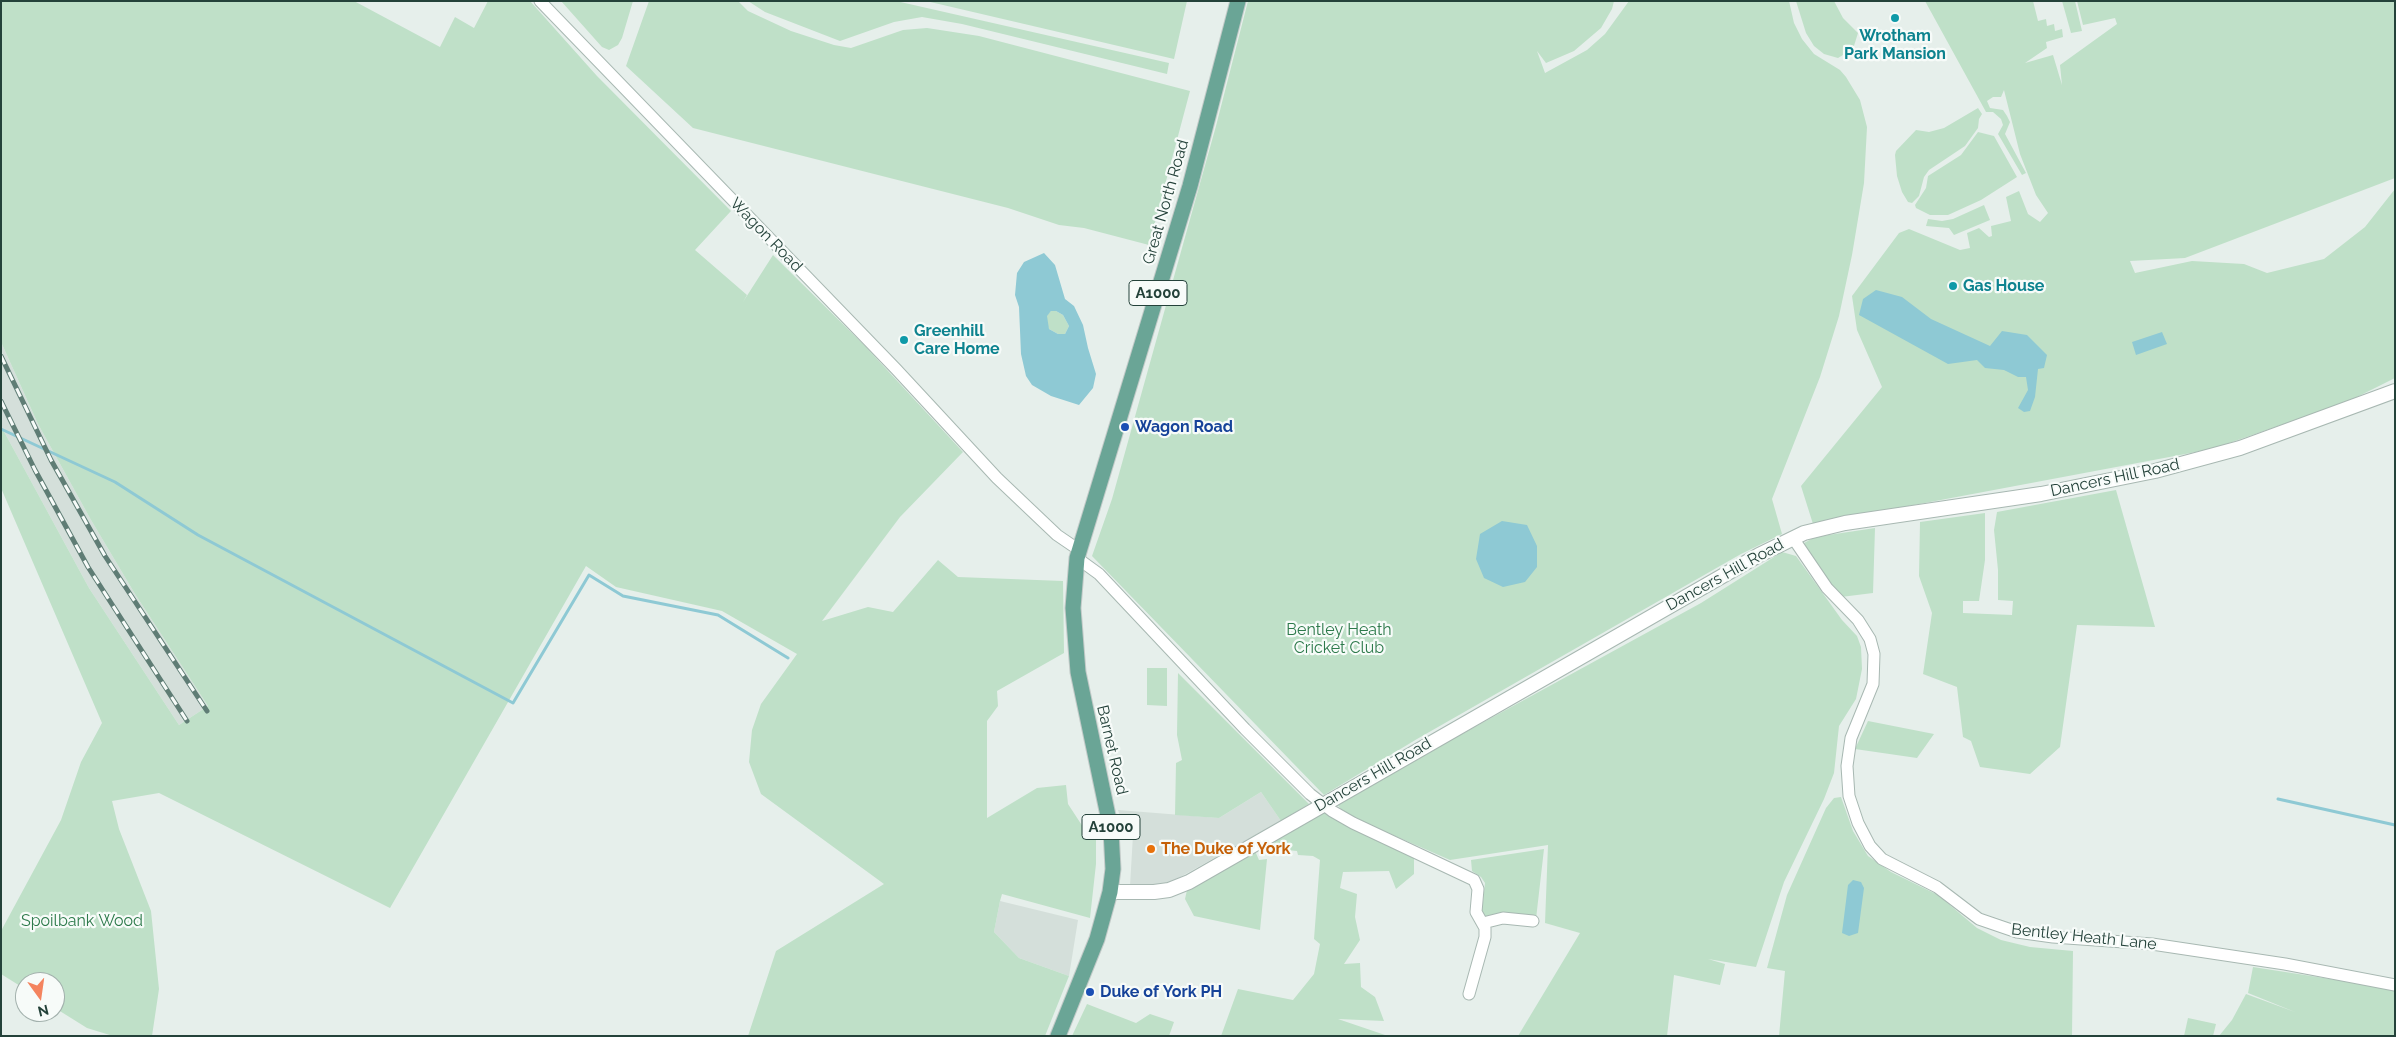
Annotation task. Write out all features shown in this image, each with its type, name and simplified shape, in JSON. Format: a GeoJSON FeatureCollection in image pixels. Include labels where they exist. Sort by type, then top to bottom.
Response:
{"type":"FeatureCollection","features":[{"type":"Feature","properties":{"kind":"main road","name":"Great North Road"},"geometry":{"type":"LineString","coordinates":[[1075,584],[1078,554],[1190,186],[1238,1]]}},
{"type":"Feature","properties":{"kind":"main road","name":"Barnet Road"},"geometry":{"type":"LineString","coordinates":[[1058,1036],[1097,939],[1110,892],[1113,869],[1111,830],[1078,672],[1074,608],[1075,584]]}},
{"type":"Feature","properties":{"kind":"street","name":"Wagon Road"},"geometry":{"type":"LineString","coordinates":[[540,1],[896,369],[997,478],[1099,574],[1245,729],[1310,794],[1353,823],[1420,853],[1449,870],[1470,877],[1477,883],[1476,912],[1483,923]]}},
{"type":"Feature","properties":{"kind":"street","name":"Dancers Hill Road"},"geometry":{"type":"LineString","coordinates":[[1110,892],[1154,892],[1177,888],[1759,554],[1816,529],[2041,494],[2163,469],[2240,448],[2395,391]]}},
{"type":"Feature","properties":{"kind":"street","name":"Bentley Heath Lane"},"geometry":{"type":"LineString","coordinates":[[1793,538],[1827,588],[1858,620],[1870,639],[1874,654],[1872,684],[1850,738],[1847,766],[1849,796],[1858,823],[1870,846],[1882,859],[1937,887],[1979,919],[2017,932],[2054,937],[2152,944],[2285,964],[2395,984]]}},
{"type":"Feature","properties":{"kind":"street"},"geometry":{"type":"LineString","coordinates":[[1469,994],[1485,937],[1483,923],[1503,918],[1533,921]]}},
{"type":"Feature","properties":{"kind":"shaded area"},"geometry":{"type":"Polygon","coordinates":[[[1,342],[38,424],[91,520],[135,594],[208,706],[179,725],[89,588],[1,426],[1,342]]]}},
{"type":"Feature","properties":{"kind":"shaded area"},"geometry":{"type":"Polygon","coordinates":[[[1261,792],[1281,821],[1164,886],[1130,886],[1133,835],[1125,831],[1118,810],[1219,818],[1261,792]]]}},
{"type":"Feature","properties":{"kind":"shaded area"},"geometry":{"type":"Polygon","coordinates":[[[1000,901],[1078,920],[1069,976],[1019,958],[994,932],[1000,901]]]}},
{"type":"Feature","properties":{"kind":"green space","name":"Spoilbank Wood"},"geometry":{"type":"Polygon","coordinates":[[[1,1],[354,1],[440,47],[455,17],[474,28],[488,1],[530,1],[597,76],[731,211],[695,250],[747,295],[743,302],[773,255],[864,345],[963,452],[900,517],[822,621],[868,607],[893,612],[938,560],[958,577],[1063,581],[1064,653],[997,691],[998,706],[987,721],[987,818],[1037,788],[1066,785],[1068,804],[1085,830],[1096,829],[1096,864],[1090,918],[1002,894],[1000,901],[994,932],[1019,958],[1069,976],[1045,1036],[748,1036],[776,951],[884,884],[761,794],[749,762],[752,730],[761,704],[797,654],[722,611],[616,587],[586,566],[390,908],[159,793],[112,801],[119,829],[151,911],[159,989],[152,1036],[113,1036],[87,1028],[65,1014],[65,972],[15,972],[15,983],[1,974],[1,931],[61,820],[81,762],[102,723],[1,488],[1,426],[89,588],[179,725],[208,706],[135,594],[91,520],[38,424],[1,342],[1,1]]]}},
{"type":"Feature","properties":{"kind":"green space"},"geometry":{"type":"Polygon","coordinates":[[[561,1],[633,1],[622,38],[618,45],[609,50],[602,47],[561,1]]]}},
{"type":"Feature","properties":{"kind":"green space"},"geometry":{"type":"Polygon","coordinates":[[[649,1],[738,1],[748,11],[791,31],[834,45],[851,48],[903,30],[927,28],[979,36],[1190,91],[1149,245],[1084,228],[1059,225],[1008,208],[693,128],[626,66],[649,1]]]}},
{"type":"Feature","properties":{"kind":"green space"},"geometry":{"type":"Polygon","coordinates":[[[748,1],[896,1],[1169,63],[1167,74],[962,24],[922,17],[894,22],[840,41],[765,12],[748,1]]]}},
{"type":"Feature","properties":{"kind":"green space"},"geometry":{"type":"Polygon","coordinates":[[[926,1],[1187,1],[1174,59],[926,1]]]}},
{"type":"Feature","properties":{"kind":"green space","name":"Bentley Heath Cricket Club"},"geometry":{"type":"Polygon","coordinates":[[[1248,1],[1614,1],[1612,9],[1601,28],[1574,51],[1546,63],[1537,51],[1545,73],[1587,50],[1605,34],[1629,1],[1789,1],[1794,23],[1802,39],[1814,54],[1840,70],[1846,77],[1860,100],[1867,127],[1864,183],[1852,255],[1839,316],[1820,377],[1772,499],[1782,534],[1741,554],[1417,739],[1324,795],[1092,556],[1112,499],[1216,126],[1248,1]]]}},
{"type":"Feature","properties":{"kind":"green space"},"geometry":{"type":"Polygon","coordinates":[[[1796,1],[1834,1],[1843,18],[1858,33],[1853,49],[1838,58],[1824,54],[1814,46],[1806,33],[1796,1]]]}},
{"type":"Feature","properties":{"kind":"green space"},"geometry":{"type":"Polygon","coordinates":[[[1925,1],[2033,1],[2038,21],[2046,19],[2047,26],[2054,24],[2055,31],[2062,29],[2063,37],[2046,42],[2047,48],[2025,63],[2053,55],[2062,85],[2060,65],[2117,24],[2115,18],[2083,25],[2077,1],[2395,1],[2395,178],[2185,258],[2130,261],[2135,273],[2192,261],[2244,264],[2267,273],[2324,259],[2365,227],[2395,189],[2395,378],[2347,402],[2212,449],[1813,524],[1801,486],[1882,387],[1857,330],[1852,296],[1899,233],[1909,229],[1960,250],[1970,248],[1967,233],[1979,228],[1989,237],[1992,236],[1991,226],[2011,221],[2006,197],[2019,191],[2028,214],[2040,222],[2048,213],[2036,195],[2020,154],[2004,90],[2001,97],[1993,97],[1987,101],[1990,108],[2003,110],[2010,122],[2005,134],[2026,173],[2022,175],[1998,134],[2003,125],[2001,119],[1993,112],[1986,112],[1925,1]]]}},
{"type":"Feature","properties":{"kind":"green space"},"geometry":{"type":"Polygon","coordinates":[[[2062,1],[2075,1],[2082,31],[2071,33],[2062,1]]]}},
{"type":"Feature","properties":{"kind":"green space"},"geometry":{"type":"Polygon","coordinates":[[[1978,108],[1982,114],[1979,119],[1978,128],[1965,146],[1929,170],[1924,177],[1919,196],[1912,203],[1908,202],[1902,192],[1897,176],[1896,151],[1916,130],[1929,132],[1944,128],[1978,108]]]}},
{"type":"Feature","properties":{"kind":"green space"},"geometry":{"type":"Polygon","coordinates":[[[1978,132],[1994,136],[2017,177],[1981,200],[1948,215],[1930,215],[1916,208],[1915,205],[1926,188],[1928,176],[1961,155],[1978,132]]]}},
{"type":"Feature","properties":{"kind":"green space"},"geometry":{"type":"Polygon","coordinates":[[[1984,205],[1990,220],[1954,235],[1949,228],[1926,226],[1928,219],[1942,221],[1953,219],[1984,205]]]}},
{"type":"Feature","properties":{"kind":"green space"},"geometry":{"type":"Polygon","coordinates":[[[1051,311],[1056,311],[1063,315],[1069,326],[1065,334],[1058,334],[1049,329],[1046,323],[1047,315],[1051,311]]]}},
{"type":"Feature","properties":{"kind":"green space"},"geometry":{"type":"Polygon","coordinates":[[[2116,490],[2155,627],[2077,625],[2060,747],[2030,774],[1980,767],[1971,741],[1963,737],[1957,687],[1923,674],[1932,613],[1919,576],[1920,522],[1985,513],[1985,560],[1979,601],[1963,601],[1963,613],[2012,615],[2013,601],[1998,600],[1998,570],[1994,530],[1997,512],[2116,490]]]}},
{"type":"Feature","properties":{"kind":"green space"},"geometry":{"type":"Polygon","coordinates":[[[1875,528],[1873,593],[1841,597],[1825,578],[1808,553],[1804,543],[1815,537],[1875,528]]]}},
{"type":"Feature","properties":{"kind":"green space"},"geometry":{"type":"Polygon","coordinates":[[[1782,552],[1796,556],[1842,620],[1857,636],[1861,647],[1862,669],[1856,699],[1839,726],[1834,773],[1824,799],[1784,882],[1756,967],[1708,959],[1725,964],[1720,985],[1674,975],[1667,1036],[1518,1036],[1580,933],[1545,923],[1548,845],[1450,860],[1345,814],[1336,803],[1701,603],[1782,552]]]}},
{"type":"Feature","properties":{"kind":"green space"},"geometry":{"type":"Polygon","coordinates":[[[1147,668],[1167,668],[1167,706],[1147,705],[1147,668]]]}},
{"type":"Feature","properties":{"kind":"green space"},"geometry":{"type":"Polygon","coordinates":[[[1178,673],[1309,804],[1281,821],[1261,792],[1219,818],[1175,815],[1176,763],[1182,760],[1177,735],[1178,673]]]}},
{"type":"Feature","properties":{"kind":"green space"},"geometry":{"type":"Polygon","coordinates":[[[1868,721],[1934,734],[1917,758],[1855,749],[1868,721]]]}},
{"type":"Feature","properties":{"kind":"green space"},"geometry":{"type":"Polygon","coordinates":[[[1841,797],[1853,831],[1868,856],[1891,872],[1938,895],[1977,928],[2001,940],[2030,947],[2073,951],[2072,1036],[1779,1036],[1785,971],[1767,968],[1787,895],[1826,808],[1834,798],[1841,797]]]}},
{"type":"Feature","properties":{"kind":"green space"},"geometry":{"type":"Polygon","coordinates":[[[1322,810],[1332,818],[1414,855],[1414,874],[1396,889],[1389,871],[1343,872],[1340,888],[1357,894],[1355,917],[1360,940],[1344,964],[1360,963],[1361,987],[1375,997],[1384,1021],[1338,1019],[1388,1036],[1221,1036],[1238,989],[1293,1000],[1314,974],[1320,944],[1314,939],[1320,860],[1313,856],[1298,855],[1297,851],[1277,849],[1273,839],[1322,810]]]}},
{"type":"Feature","properties":{"kind":"green space"},"geometry":{"type":"Polygon","coordinates":[[[1544,849],[1536,919],[1484,916],[1481,913],[1480,902],[1483,902],[1485,883],[1481,877],[1472,871],[1471,860],[1544,849]]]}},
{"type":"Feature","properties":{"kind":"green space"},"geometry":{"type":"Polygon","coordinates":[[[1255,851],[1259,860],[1267,859],[1260,930],[1194,916],[1185,899],[1187,890],[1255,851]]]}},
{"type":"Feature","properties":{"kind":"green space"},"geometry":{"type":"Polygon","coordinates":[[[2253,967],[2395,989],[2395,1036],[2219,1036],[2232,1020],[2246,994],[2295,1012],[2248,993],[2253,967]]]}},
{"type":"Feature","properties":{"kind":"green space"},"geometry":{"type":"Polygon","coordinates":[[[1087,1004],[1136,1023],[1150,1014],[1174,1022],[1169,1036],[1072,1036],[1087,1004]]]}},
{"type":"Feature","properties":{"kind":"green space"},"geometry":{"type":"Polygon","coordinates":[[[2188,1018],[2216,1024],[2213,1036],[2184,1036],[2188,1018]]]}},
{"type":"Feature","properties":{"kind":"water"},"geometry":{"type":"Polygon","coordinates":[[[1044,253],[1055,265],[1065,299],[1074,306],[1083,325],[1096,374],[1093,388],[1079,405],[1051,396],[1032,385],[1026,376],[1021,354],[1019,307],[1015,295],[1017,273],[1024,262],[1044,253]],[[1051,311],[1047,316],[1049,329],[1058,334],[1065,334],[1069,326],[1063,315],[1056,311],[1051,311]]]}},
{"type":"Feature","properties":{"kind":"water"},"geometry":{"type":"Polygon","coordinates":[[[1876,290],[1902,297],[1931,319],[1990,346],[2002,331],[2027,335],[2047,355],[2044,368],[2038,369],[2035,397],[2030,411],[2024,412],[2018,408],[2028,390],[2026,377],[2018,377],[2004,370],[1985,368],[1977,360],[1948,364],[1859,315],[1863,299],[1876,290]]]}},
{"type":"Feature","properties":{"kind":"water"},"geometry":{"type":"Polygon","coordinates":[[[2162,332],[2167,344],[2136,355],[2132,342],[2162,332]]]}},
{"type":"Feature","properties":{"kind":"water"},"geometry":{"type":"Polygon","coordinates":[[[1502,521],[1527,525],[1537,546],[1537,567],[1525,582],[1503,587],[1484,578],[1476,559],[1480,534],[1502,521]]]}},
{"type":"Feature","properties":{"kind":"water"},"geometry":{"type":"Polygon","coordinates":[[[1853,880],[1861,882],[1864,888],[1858,933],[1849,936],[1842,933],[1848,885],[1853,880]]]}},
{"type":"Feature","properties":{"kind":"waterway"},"geometry":{"type":"LineString","coordinates":[[1,429],[115,482],[198,535],[513,703],[589,575],[623,596],[718,615],[788,658]]}},
{"type":"Feature","properties":{"kind":"waterway"},"geometry":{"type":"LineString","coordinates":[[2278,799],[2395,825]]}},
{"type":"Feature","properties":{"kind":"railway"},"geometry":{"type":"LineString","coordinates":[[1,356],[51,460],[105,556],[207,711]]}},
{"type":"Feature","properties":{"kind":"railway"},"geometry":{"type":"LineString","coordinates":[[1,401],[35,470],[88,567],[187,721]]}},
{"type":"Feature","properties":{"kind":"place","name":"Wrotham Park Mansion"},"geometry":{"type":"Point","coordinates":[1895,18]}},
{"type":"Feature","properties":{"kind":"place","name":"Gas House"},"geometry":{"type":"Point","coordinates":[1953,286]}},
{"type":"Feature","properties":{"kind":"place","name":"Greenhill Care Home"},"geometry":{"type":"Point","coordinates":[904,340]}},
{"type":"Feature","properties":{"kind":"place","name":"Wagon Road"},"geometry":{"type":"Point","coordinates":[1125,427]}},
{"type":"Feature","properties":{"kind":"place","name":"The Duke of York"},"geometry":{"type":"Point","coordinates":[1151,849]}},
{"type":"Feature","properties":{"kind":"place","name":"Duke of York PH"},"geometry":{"type":"Point","coordinates":[1090,992]}}]}
